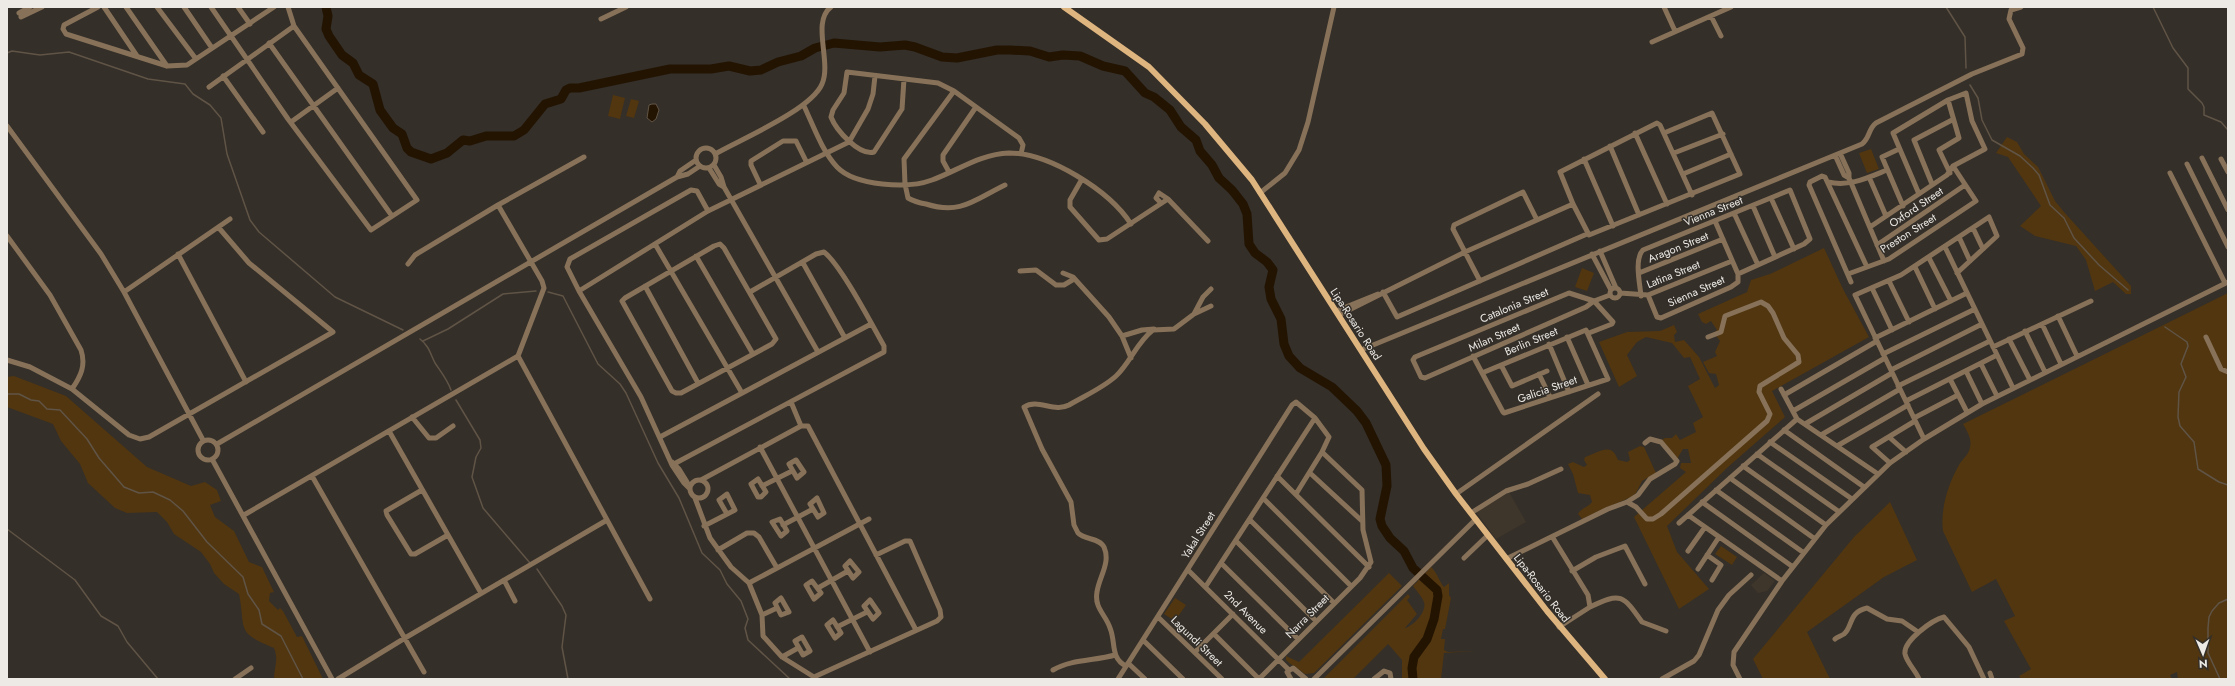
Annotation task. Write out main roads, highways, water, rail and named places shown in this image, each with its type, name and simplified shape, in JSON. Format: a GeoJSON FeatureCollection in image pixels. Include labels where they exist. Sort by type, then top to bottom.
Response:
{"type":"FeatureCollection","features":[{"type":"Feature","properties":{"kind":"main road","name":"Lipa-Rosario Road"},"geometry":{"type":"LineString","coordinates":[[1064,7],[1149,67],[1205,124],[1260,193],[1424,450],[1456,494],[1559,627],[1605,679]]}},
{"type":"Feature","properties":{"kind":"waterway"},"geometry":{"type":"LineString","coordinates":[[326,7],[328,16],[326,29],[342,55],[353,63],[359,75],[373,84],[380,110],[393,128],[402,134],[407,148],[411,152],[431,159],[447,153],[463,140],[470,141],[486,136],[514,136],[524,130],[545,104],[561,99],[566,90],[570,88],[579,88],[670,69],[711,69],[729,66],[750,71],[761,70],[778,62],[801,56],[815,48],[834,43],[880,47],[905,45],[942,57],[957,58],[997,50],[1030,51],[1049,57],[1063,55],[1080,56],[1103,66],[1125,71],[1145,93],[1154,97],[1170,110],[1181,127],[1196,140],[1200,151],[1212,165],[1219,178],[1232,190],[1243,204],[1247,214],[1249,244],[1255,253],[1267,262],[1273,270],[1269,287],[1271,299],[1281,319],[1284,344],[1289,356],[1300,368],[1332,387],[1357,411],[1366,423],[1386,465],[1387,486],[1380,519],[1382,526],[1390,538],[1404,551],[1413,568],[1437,590],[1438,596],[1434,619],[1427,639],[1414,657],[1412,668],[1413,679]]}},
{"type":"Feature","properties":{"kind":"waterway"},"geometry":{"type":"LineString","coordinates":[[1946,7],[1965,37],[1966,68]]}},
{"type":"Feature","properties":{"kind":"waterway"},"geometry":{"type":"LineString","coordinates":[[2153,7],[2173,48],[2188,68],[2188,89],[2202,103],[2204,107],[2204,115],[2221,122],[2228,130]]}},
{"type":"Feature","properties":{"kind":"waterway"},"geometry":{"type":"LineString","coordinates":[[7,53],[12,51],[40,55],[69,52],[148,79],[185,84],[193,94],[210,105],[221,118],[227,154],[250,220],[259,232],[335,297],[403,330]]}},
{"type":"Feature","properties":{"kind":"waterway"},"geometry":{"type":"LineString","coordinates":[[1970,85],[1978,98],[1982,120],[1992,140],[2020,156],[2033,168],[2039,175],[2050,205],[2064,218],[2074,238],[2099,265],[2128,290]]}},
{"type":"Feature","properties":{"kind":"waterway"},"geometry":{"type":"LineString","coordinates":[[423,341],[448,329],[503,294],[536,291]]}},
{"type":"Feature","properties":{"kind":"waterway"},"geometry":{"type":"LineString","coordinates":[[548,292],[563,296],[598,364],[620,384],[626,393],[658,463],[679,498],[702,553],[720,570],[727,584],[741,601],[748,619],[745,628],[748,640],[790,679]]}},
{"type":"Feature","properties":{"kind":"waterway"},"geometry":{"type":"LineString","coordinates":[[2165,327],[2187,342],[2188,346],[2181,364],[2186,377],[2179,392],[2178,417],[2180,426],[2194,442],[2198,469],[2219,482],[2228,485]]}},
{"type":"Feature","properties":{"kind":"waterway"},"geometry":{"type":"LineString","coordinates":[[420,339],[427,347],[451,390]]}},
{"type":"Feature","properties":{"kind":"waterway"},"geometry":{"type":"LineString","coordinates":[[7,394],[19,394],[31,400],[39,401],[47,409],[60,410],[87,439],[99,458],[124,487],[139,493],[153,492],[170,500],[183,511],[207,542],[243,577],[248,594],[259,610],[262,624],[281,636],[303,679]]}},
{"type":"Feature","properties":{"kind":"waterway"},"geometry":{"type":"LineString","coordinates":[[456,400],[480,440],[481,448],[476,457],[472,477],[483,508],[530,563]]}},
{"type":"Feature","properties":{"kind":"waterway"},"geometry":{"type":"LineString","coordinates":[[7,529],[75,580],[101,616],[118,626],[127,642],[158,679]]}},
{"type":"Feature","properties":{"kind":"waterway"},"geometry":{"type":"LineString","coordinates":[[537,569],[562,606],[566,615],[562,647],[568,679]]}},
{"type":"Feature","properties":{"kind":"waterway"},"geometry":{"type":"LineString","coordinates":[[2220,679],[2208,653],[2209,617],[2219,603],[2228,599]]}}]}
